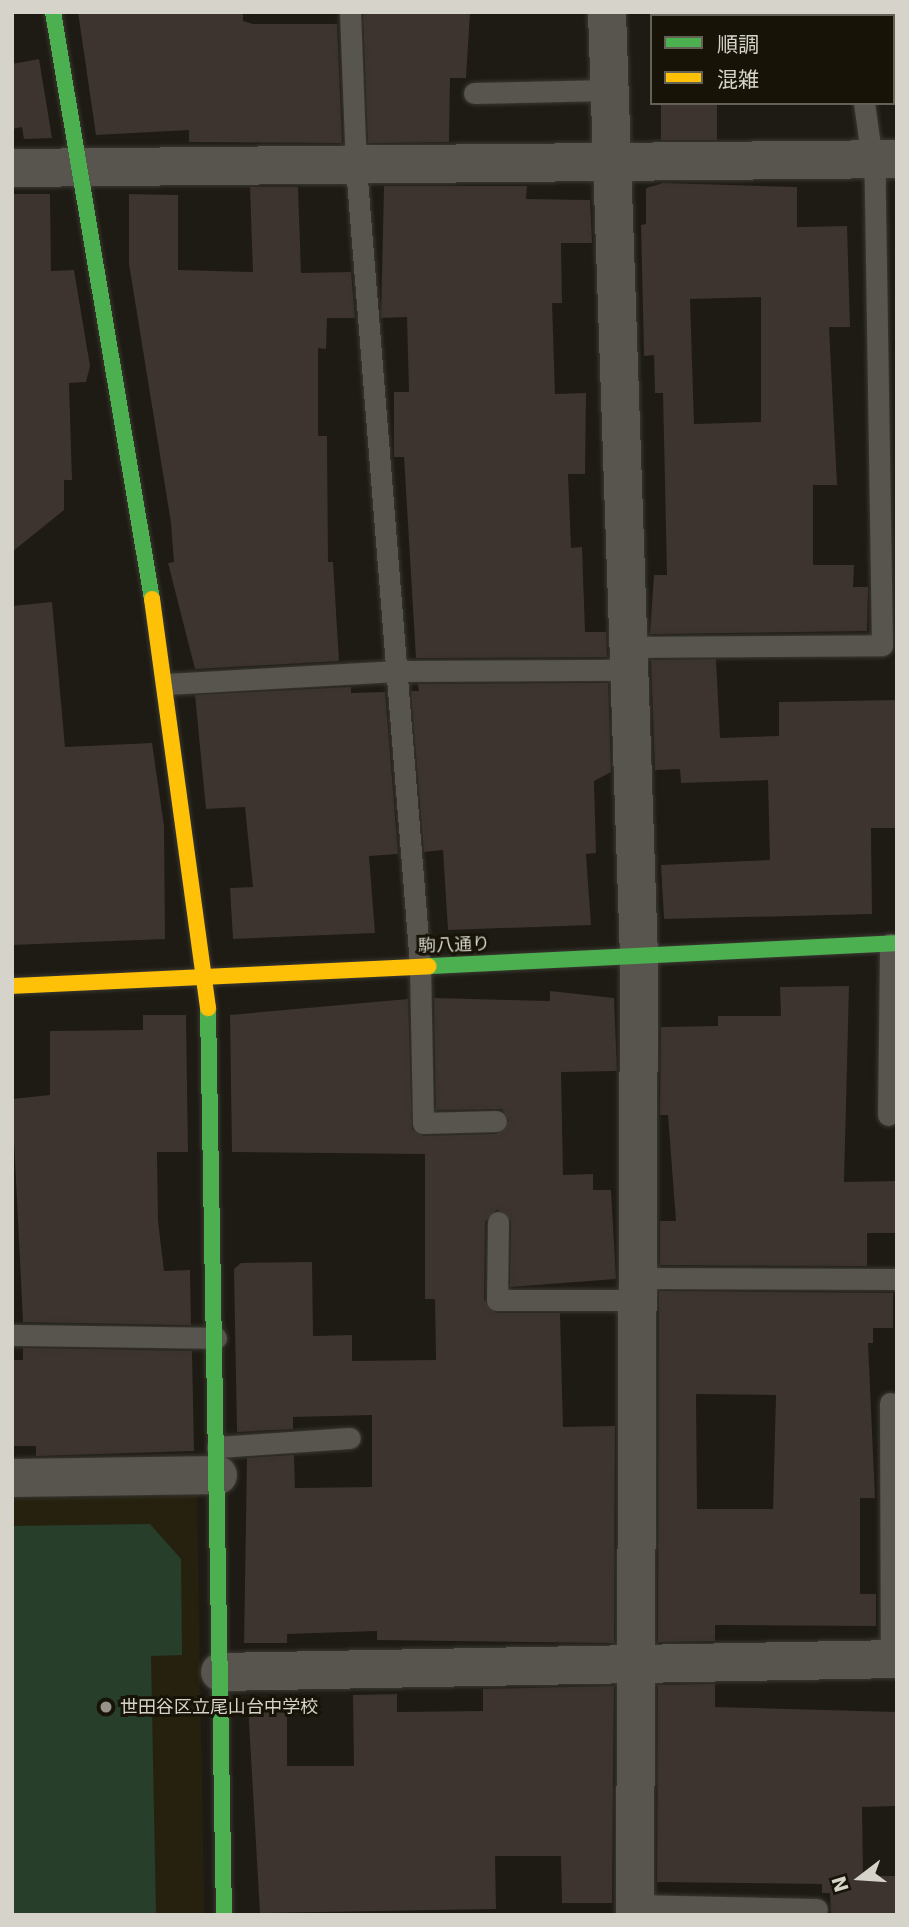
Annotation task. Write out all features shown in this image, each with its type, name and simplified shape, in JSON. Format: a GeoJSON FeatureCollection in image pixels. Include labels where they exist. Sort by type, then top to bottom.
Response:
{"type":"FeatureCollection","features":[{"type":"Feature","properties":{"kind":"street"},"geometry":{"type":"LineString","coordinates":[[53,12],[166,684],[207,976],[216,1338],[224,1915]]}},
{"type":"Feature","properties":{"kind":"street"},"geometry":{"type":"LineString","coordinates":[[607,12],[626,658],[639,956],[639,1660],[635,1910]]}},
{"type":"Feature","properties":{"kind":"street"},"geometry":{"type":"LineString","coordinates":[[12,168],[356,167],[883,159]]}},
{"type":"Feature","properties":{"kind":"street","name":"駒八通り"},"geometry":{"type":"LineString","coordinates":[[12,986],[893,944]]}},
{"type":"Feature","properties":{"kind":"street"},"geometry":{"type":"LineString","coordinates":[[12,1478],[217,1461]]}},
{"type":"Feature","properties":{"kind":"street"},"geometry":{"type":"LineString","coordinates":[[220,1672],[639,1660],[894,1660]]}},
{"type":"Feature","properties":{"kind":"lane"},"geometry":{"type":"LineString","coordinates":[[350,12],[356,167],[420,965],[422,1124],[496,1121]]}},
{"type":"Feature","properties":{"kind":"lane"},"geometry":{"type":"LineString","coordinates":[[474,93],[609,90]]}},
{"type":"Feature","properties":{"kind":"lane"},"geometry":{"type":"LineString","coordinates":[[166,684],[882,645],[876,181],[883,159],[865,105]]}},
{"type":"Feature","properties":{"kind":"lane"},"geometry":{"type":"LineString","coordinates":[[887,1115],[893,944]]}},
{"type":"Feature","properties":{"kind":"lane"},"geometry":{"type":"LineString","coordinates":[[498,1222],[497,1300],[638,1289],[897,1279]]}},
{"type":"Feature","properties":{"kind":"lane"},"geometry":{"type":"LineString","coordinates":[[12,1335],[216,1338]]}},
{"type":"Feature","properties":{"kind":"lane"},"geometry":{"type":"LineString","coordinates":[[890,1403],[894,1660]]}},
{"type":"Feature","properties":{"kind":"lane"},"geometry":{"type":"LineString","coordinates":[[217,1461],[350,1438]]}},
{"type":"Feature","properties":{"kind":"lane"},"geometry":{"type":"LineString","coordinates":[[635,1910],[817,1909]]}},
{"type":"Feature","properties":{"kind":"shaded area","name":"世田谷区立尾山台中学校"},"geometry":{"type":"Polygon","coordinates":[[[197,1496],[204,1915],[19,1915],[12,1499],[197,1496]]]}},
{"type":"Feature","properties":{"kind":"green space","name":"世田谷区立尾山台中学校"},"geometry":{"type":"Polygon","coordinates":[[[150,1524],[181,1559],[182,1655],[151,1656],[156,1915],[12,1915],[12,1526],[150,1524]]]}},
{"type":"Feature","properties":{"kind":"building"},"geometry":{"type":"Polygon","coordinates":[[[78,12],[243,12],[243,21],[253,24],[337,24],[342,143],[189,142],[189,130],[96,135],[78,12]]]}},
{"type":"Feature","properties":{"kind":"building"},"geometry":{"type":"Polygon","coordinates":[[[363,12],[470,12],[466,78],[450,78],[449,142],[368,143],[363,12]]]}},
{"type":"Feature","properties":{"kind":"building"},"geometry":{"type":"Polygon","coordinates":[[[39,59],[52,138],[24,139],[22,127],[12,129],[12,64],[39,59]]]}},
{"type":"Feature","properties":{"kind":"building"},"geometry":{"type":"Polygon","coordinates":[[[661,105],[717,105],[717,140],[661,140],[661,105]]]}},
{"type":"Feature","properties":{"kind":"building"},"geometry":{"type":"Polygon","coordinates":[[[663,183],[797,187],[797,227],[847,226],[850,327],[829,327],[837,485],[813,485],[813,565],[854,565],[853,587],[868,587],[867,631],[650,634],[654,575],[667,575],[663,393],[655,393],[654,355],[644,356],[641,225],[646,224],[646,188],[663,183]],[[761,297],[690,299],[694,424],[761,422],[761,297]]]}},
{"type":"Feature","properties":{"kind":"building"},"geometry":{"type":"Polygon","coordinates":[[[384,186],[527,186],[526,199],[590,200],[592,243],[561,243],[562,303],[552,303],[555,394],[586,393],[585,474],[568,474],[571,548],[582,547],[585,632],[606,632],[607,657],[416,658],[404,457],[394,457],[394,392],[409,392],[407,317],[381,318],[384,186]]]}},
{"type":"Feature","properties":{"kind":"building"},"geometry":{"type":"Polygon","coordinates":[[[250,187],[298,187],[301,273],[351,272],[355,318],[327,318],[326,349],[318,348],[318,436],[327,436],[328,562],[333,562],[339,661],[195,669],[168,563],[174,562],[171,523],[129,264],[129,194],[178,195],[178,270],[253,272],[250,187]]]}},
{"type":"Feature","properties":{"kind":"building"},"geometry":{"type":"Polygon","coordinates":[[[12,194],[50,194],[51,271],[74,270],[90,366],[86,382],[69,383],[72,480],[64,480],[64,510],[12,552],[12,194]]]}},
{"type":"Feature","properties":{"kind":"building"},"geometry":{"type":"Polygon","coordinates":[[[52,602],[65,747],[152,743],[164,826],[165,939],[12,945],[12,606],[52,602]]]}},
{"type":"Feature","properties":{"kind":"building"},"geometry":{"type":"Polygon","coordinates":[[[716,659],[720,738],[779,736],[779,702],[897,700],[897,828],[871,828],[872,914],[664,919],[661,865],[770,860],[768,780],[681,783],[680,769],[655,770],[651,660],[716,659]]]}},
{"type":"Feature","properties":{"kind":"building"},"geometry":{"type":"Polygon","coordinates":[[[608,683],[611,772],[594,781],[596,853],[586,854],[591,925],[448,930],[443,850],[424,852],[411,691],[419,691],[418,684],[608,683]]]}},
{"type":"Feature","properties":{"kind":"building"},"geometry":{"type":"Polygon","coordinates":[[[351,687],[351,693],[385,692],[398,854],[369,856],[375,933],[233,939],[230,888],[253,887],[245,807],[206,809],[195,695],[351,687]]]}},
{"type":"Feature","properties":{"kind":"building"},"geometry":{"type":"Polygon","coordinates":[[[849,986],[844,1182],[897,1181],[897,1233],[867,1233],[867,1266],[660,1265],[660,1221],[676,1221],[668,1115],[660,1115],[661,1027],[718,1026],[718,1016],[781,1016],[780,987],[849,986]]]}},
{"type":"Feature","properties":{"kind":"building"},"geometry":{"type":"Polygon","coordinates":[[[550,991],[614,998],[617,1071],[561,1072],[563,1175],[593,1174],[593,1190],[611,1190],[616,1279],[510,1287],[511,1221],[497,1209],[485,1222],[484,1300],[496,1313],[560,1313],[563,1427],[615,1426],[614,1643],[377,1640],[377,1631],[287,1634],[287,1643],[244,1643],[247,1458],[294,1455],[295,1488],[372,1487],[372,1415],[293,1417],[293,1429],[237,1432],[234,1269],[241,1263],[312,1262],[313,1336],[352,1335],[352,1361],[436,1360],[435,1299],[425,1299],[425,1154],[232,1152],[230,1015],[408,999],[412,1130],[423,1136],[496,1134],[509,1121],[502,1109],[436,1110],[434,998],[550,1001],[550,991]]]}},
{"type":"Feature","properties":{"kind":"building"},"geometry":{"type":"Polygon","coordinates":[[[143,1015],[186,1015],[188,1152],[157,1152],[158,1221],[164,1271],[190,1270],[191,1325],[23,1322],[12,1099],[50,1095],[50,1031],[143,1030],[143,1015]]]}},
{"type":"Feature","properties":{"kind":"building"},"geometry":{"type":"Polygon","coordinates":[[[659,1291],[893,1293],[893,1328],[873,1328],[873,1343],[868,1343],[875,1498],[860,1498],[860,1594],[876,1594],[876,1626],[715,1625],[715,1641],[658,1642],[659,1291]],[[696,1394],[697,1509],[773,1509],[776,1395],[696,1394]]]}},
{"type":"Feature","properties":{"kind":"building"},"geometry":{"type":"Polygon","coordinates":[[[23,1348],[192,1351],[194,1451],[36,1456],[36,1446],[12,1446],[12,1360],[23,1360],[23,1348]]]}},
{"type":"Feature","properties":{"kind":"building"},"geometry":{"type":"Polygon","coordinates":[[[715,1684],[715,1707],[897,1712],[897,1806],[862,1807],[863,1876],[897,1876],[897,1915],[831,1915],[830,1893],[822,1893],[822,1884],[657,1882],[658,1685],[715,1684]]]}},
{"type":"Feature","properties":{"kind":"building"},"geometry":{"type":"Polygon","coordinates":[[[614,1686],[612,1903],[562,1903],[561,1856],[495,1856],[496,1909],[260,1913],[248,1705],[287,1705],[287,1766],[354,1766],[353,1695],[397,1694],[397,1712],[483,1711],[483,1689],[614,1686]]]}},
{"type":"Feature","properties":{"kind":"traffic: fast"},"geometry":{"type":"LineString","coordinates":[[53,12],[152,599]]}},
{"type":"Feature","properties":{"kind":"traffic: fast"},"geometry":{"type":"LineString","coordinates":[[429,966],[897,943]]}},
{"type":"Feature","properties":{"kind":"traffic: fast"},"geometry":{"type":"LineString","coordinates":[[208,1008],[224,1915]]}},
{"type":"Feature","properties":{"kind":"traffic: slow"},"geometry":{"type":"LineString","coordinates":[[152,599],[208,1008]]}},
{"type":"Feature","properties":{"kind":"traffic: slow"},"geometry":{"type":"LineString","coordinates":[[12,986],[429,966]]}},
{"type":"Feature","properties":{"kind":"place","name":"世田谷区立尾山台中学校"},"geometry":{"type":"Point","coordinates":[106,1707]}}]}
